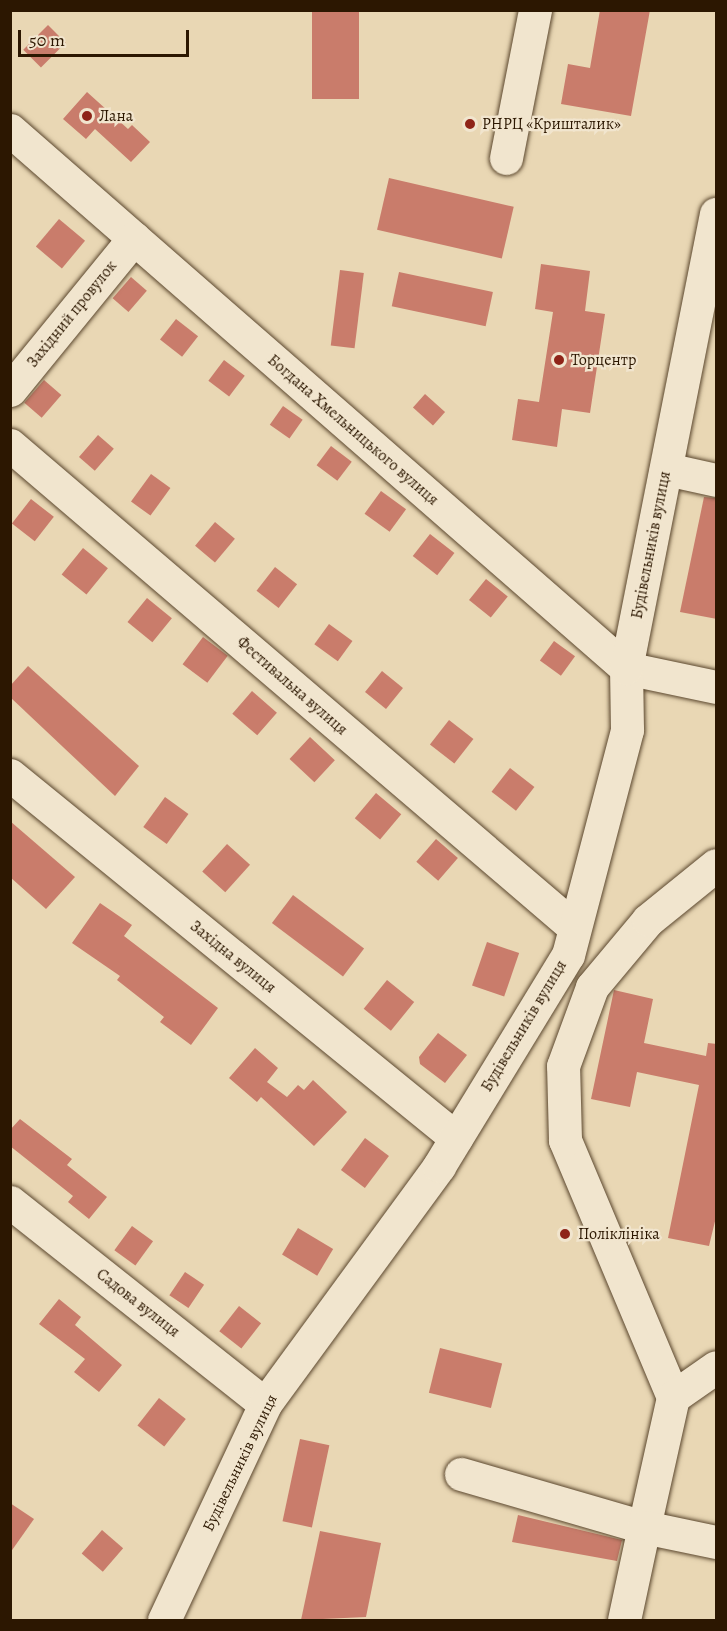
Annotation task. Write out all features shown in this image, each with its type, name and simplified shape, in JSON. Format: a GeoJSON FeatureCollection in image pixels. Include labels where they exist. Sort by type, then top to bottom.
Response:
{"type":"FeatureCollection","features":[{"type":"Feature","properties":{"kind":"street"},"geometry":{"type":"LineString","coordinates":[[506,158],[535,10]]}},
{"type":"Feature","properties":{"kind":"street","name":"Богдана Хмельницького вулиця"},"geometry":{"type":"LineString","coordinates":[[10,130],[626,668],[717,687]]}},
{"type":"Feature","properties":{"kind":"street","name":"Будівельників вулиця"},"geometry":{"type":"LineString","coordinates":[[164,1620],[265,1404],[456,1138],[568,955],[627,730],[626,668],[717,214]]}},
{"type":"Feature","properties":{"kind":"street","name":"Західний провулок"},"geometry":{"type":"LineString","coordinates":[[10,390],[134,238]]}},
{"type":"Feature","properties":{"kind":"street","name":"Фестивальна вулиця"},"geometry":{"type":"LineString","coordinates":[[10,445],[574,927]]}},
{"type":"Feature","properties":{"kind":"street"},"geometry":{"type":"LineString","coordinates":[[666,470],[717,480]]}},
{"type":"Feature","properties":{"kind":"street","name":"Західна вулиця"},"geometry":{"type":"LineString","coordinates":[[10,775],[456,1138]]}},
{"type":"Feature","properties":{"kind":"street"},"geometry":{"type":"LineString","coordinates":[[624,1620],[673,1397],[565,1140],[563,1065],[592,987],[648,920],[717,865]]}},
{"type":"Feature","properties":{"kind":"street","name":"Садова вулиця"},"geometry":{"type":"LineString","coordinates":[[10,1202],[265,1404]]}},
{"type":"Feature","properties":{"kind":"street"},"geometry":{"type":"LineString","coordinates":[[673,1397],[717,1367]]}},
{"type":"Feature","properties":{"kind":"street"},"geometry":{"type":"LineString","coordinates":[[461,1474],[644,1527],[717,1542]]}},
{"type":"Feature","properties":{"kind":"building"},"geometry":{"type":"Polygon","coordinates":[[[312,10],[359,10],[359,99],[312,99],[312,10]]]}},
{"type":"Feature","properties":{"kind":"building"},"geometry":{"type":"Polygon","coordinates":[[[600,10],[650,10],[631,116],[561,104],[568,64],[590,68],[600,10]]]}},
{"type":"Feature","properties":{"kind":"building"},"geometry":{"type":"Polygon","coordinates":[[[48,25],[66,43],[41,67],[23,50],[48,25]]]}},
{"type":"Feature","properties":{"kind":"building"},"geometry":{"type":"Polygon","coordinates":[[[87,92],[128,129],[132,125],[150,142],[131,162],[95,129],[86,139],[63,119],[87,92]]]}},
{"type":"Feature","properties":{"kind":"building"},"geometry":{"type":"Polygon","coordinates":[[[389,178],[514,207],[502,258],[377,230],[389,178]]]}},
{"type":"Feature","properties":{"kind":"building"},"geometry":{"type":"Polygon","coordinates":[[[59,219],[85,241],[62,268],[36,247],[59,219]]]}},
{"type":"Feature","properties":{"kind":"building"},"geometry":{"type":"Polygon","coordinates":[[[541,264],[590,271],[585,311],[605,314],[590,413],[562,409],[557,447],[512,440],[518,399],[539,402],[553,312],[535,309],[541,264]]]}},
{"type":"Feature","properties":{"kind":"building"},"geometry":{"type":"Polygon","coordinates":[[[340,270],[364,273],[355,348],[331,345],[340,270]]]}},
{"type":"Feature","properties":{"kind":"building"},"geometry":{"type":"Polygon","coordinates":[[[399,272],[493,292],[486,326],[392,306],[399,272]]]}},
{"type":"Feature","properties":{"kind":"building"},"geometry":{"type":"Polygon","coordinates":[[[131,277],[147,291],[128,312],[113,298],[131,277]]]}},
{"type":"Feature","properties":{"kind":"building"},"geometry":{"type":"Polygon","coordinates":[[[176,319],[198,336],[182,357],[160,339],[176,319]]]}},
{"type":"Feature","properties":{"kind":"building"},"geometry":{"type":"Polygon","coordinates":[[[224,360],[245,376],[229,396],[208,381],[224,360]]]}},
{"type":"Feature","properties":{"kind":"building"},"geometry":{"type":"Polygon","coordinates":[[[44,380],[61,395],[42,418],[24,403],[44,380]]]}},
{"type":"Feature","properties":{"kind":"building"},"geometry":{"type":"Polygon","coordinates":[[[425,394],[445,412],[433,425],[413,407],[425,394]]]}},
{"type":"Feature","properties":{"kind":"building"},"geometry":{"type":"Polygon","coordinates":[[[283,406],[303,420],[289,439],[270,425],[283,406]]]}},
{"type":"Feature","properties":{"kind":"building"},"geometry":{"type":"Polygon","coordinates":[[[98,435],[114,449],[95,471],[79,457],[98,435]]]}},
{"type":"Feature","properties":{"kind":"building"},"geometry":{"type":"Polygon","coordinates":[[[331,446],[352,462],[337,481],[317,465],[331,446]]]}},
{"type":"Feature","properties":{"kind":"building"},"geometry":{"type":"Polygon","coordinates":[[[151,474],[170,488],[150,516],[131,502],[151,474]]]}},
{"type":"Feature","properties":{"kind":"building"},"geometry":{"type":"Polygon","coordinates":[[[381,491],[406,509],[390,532],[365,514],[381,491]]]}},
{"type":"Feature","properties":{"kind":"building"},"geometry":{"type":"Polygon","coordinates":[[[704,497],[717,498],[717,619],[680,612],[704,497]]]}},
{"type":"Feature","properties":{"kind":"building"},"geometry":{"type":"Polygon","coordinates":[[[31,499],[54,517],[35,541],[12,523],[31,499]]]}},
{"type":"Feature","properties":{"kind":"building"},"geometry":{"type":"Polygon","coordinates":[[[215,522],[235,539],[215,562],[195,546],[215,522]]]}},
{"type":"Feature","properties":{"kind":"building"},"geometry":{"type":"Polygon","coordinates":[[[430,534],[454,553],[437,575],[413,556],[430,534]]]}},
{"type":"Feature","properties":{"kind":"building"},"geometry":{"type":"Polygon","coordinates":[[[83,548],[108,568],[86,595],[62,574],[83,548]]]}},
{"type":"Feature","properties":{"kind":"building"},"geometry":{"type":"Polygon","coordinates":[[[275,567],[297,584],[279,608],[257,591],[275,567]]]}},
{"type":"Feature","properties":{"kind":"building"},"geometry":{"type":"Polygon","coordinates":[[[486,579],[508,597],[491,618],[469,600],[486,579]]]}},
{"type":"Feature","properties":{"kind":"building"},"geometry":{"type":"Polygon","coordinates":[[[147,598],[172,618],[152,642],[127,622],[147,598]]]}},
{"type":"Feature","properties":{"kind":"building"},"geometry":{"type":"Polygon","coordinates":[[[329,624],[352,641],[338,661],[314,644],[329,624]]]}},
{"type":"Feature","properties":{"kind":"building"},"geometry":{"type":"Polygon","coordinates":[[[203,637],[228,656],[207,683],[183,664],[203,637]]]}},
{"type":"Feature","properties":{"kind":"building"},"geometry":{"type":"Polygon","coordinates":[[[554,641],[575,656],[561,676],[540,660],[554,641]]]}},
{"type":"Feature","properties":{"kind":"building"},"geometry":{"type":"Polygon","coordinates":[[[28,666],[139,766],[115,796],[10,697],[10,686],[28,666]]]}},
{"type":"Feature","properties":{"kind":"building"},"geometry":{"type":"Polygon","coordinates":[[[382,671],[403,688],[386,709],[365,692],[382,671]]]}},
{"type":"Feature","properties":{"kind":"building"},"geometry":{"type":"Polygon","coordinates":[[[252,691],[277,713],[257,735],[232,714],[252,691]]]}},
{"type":"Feature","properties":{"kind":"building"},"geometry":{"type":"Polygon","coordinates":[[[449,720],[473,739],[454,764],[430,744],[449,720]]]}},
{"type":"Feature","properties":{"kind":"building"},"geometry":{"type":"Polygon","coordinates":[[[310,737],[335,760],[314,782],[290,759],[310,737]]]}},
{"type":"Feature","properties":{"kind":"building"},"geometry":{"type":"Polygon","coordinates":[[[510,768],[534,787],[516,811],[492,792],[510,768]]]}},
{"type":"Feature","properties":{"kind":"building"},"geometry":{"type":"Polygon","coordinates":[[[376,793],[401,814],[380,839],[355,818],[376,793]]]}},
{"type":"Feature","properties":{"kind":"building"},"geometry":{"type":"Polygon","coordinates":[[[165,797],[188,814],[167,844],[143,827],[165,797]]]}},
{"type":"Feature","properties":{"kind":"building"},"geometry":{"type":"Polygon","coordinates":[[[10,821],[75,877],[46,909],[10,877],[10,821]]]}},
{"type":"Feature","properties":{"kind":"building"},"geometry":{"type":"Polygon","coordinates":[[[436,839],[458,858],[438,881],[416,862],[436,839]]]}},
{"type":"Feature","properties":{"kind":"building"},"geometry":{"type":"Polygon","coordinates":[[[227,844],[250,865],[225,892],[202,871],[227,844]]]}},
{"type":"Feature","properties":{"kind":"building"},"geometry":{"type":"Polygon","coordinates":[[[293,895],[364,949],[343,977],[272,923],[293,895]]]}},
{"type":"Feature","properties":{"kind":"building"},"geometry":{"type":"Polygon","coordinates":[[[100,903],[132,925],[124,936],[218,1008],[191,1045],[160,1022],[164,1017],[117,980],[120,976],[72,943],[100,903]]]}},
{"type":"Feature","properties":{"kind":"building"},"geometry":{"type":"Polygon","coordinates":[[[487,942],[519,953],[504,997],[472,985],[487,942]]]}},
{"type":"Feature","properties":{"kind":"building"},"geometry":{"type":"Polygon","coordinates":[[[387,980],[414,1002],[391,1031],[364,1009],[387,980]]]}},
{"type":"Feature","properties":{"kind":"building"},"geometry":{"type":"Polygon","coordinates":[[[614,990],[653,999],[644,1043],[706,1056],[708,1043],[717,1044],[717,1213],[709,1246],[668,1238],[699,1085],[637,1072],[630,1107],[591,1099],[614,990]]]}},
{"type":"Feature","properties":{"kind":"building"},"geometry":{"type":"Polygon","coordinates":[[[438,1033],[467,1055],[445,1083],[420,1064],[419,1057],[438,1033]]]}},
{"type":"Feature","properties":{"kind":"building"},"geometry":{"type":"Polygon","coordinates":[[[255,1048],[278,1068],[267,1082],[287,1097],[298,1085],[304,1090],[313,1080],[347,1112],[314,1146],[261,1097],[257,1102],[229,1078],[255,1048]]]}},
{"type":"Feature","properties":{"kind":"building"},"geometry":{"type":"Polygon","coordinates":[[[20,1119],[72,1159],[67,1165],[107,1197],[89,1219],[68,1202],[73,1196],[10,1146],[10,1130],[20,1119]]]}},
{"type":"Feature","properties":{"kind":"building"},"geometry":{"type":"Polygon","coordinates":[[[365,1138],[389,1156],[365,1188],[341,1170],[365,1138]]]}},
{"type":"Feature","properties":{"kind":"building"},"geometry":{"type":"Polygon","coordinates":[[[132,1226],[153,1241],[135,1266],[114,1250],[132,1226]]]}},
{"type":"Feature","properties":{"kind":"building"},"geometry":{"type":"Polygon","coordinates":[[[298,1228],[333,1249],[317,1276],[282,1255],[298,1228]]]}},
{"type":"Feature","properties":{"kind":"building"},"geometry":{"type":"Polygon","coordinates":[[[185,1272],[204,1285],[188,1308],[169,1295],[185,1272]]]}},
{"type":"Feature","properties":{"kind":"building"},"geometry":{"type":"Polygon","coordinates":[[[59,1299],[81,1317],[75,1325],[122,1365],[99,1392],[74,1372],[85,1359],[39,1324],[59,1299]]]}},
{"type":"Feature","properties":{"kind":"building"},"geometry":{"type":"Polygon","coordinates":[[[239,1306],[261,1323],[241,1348],[219,1331],[239,1306]]]}},
{"type":"Feature","properties":{"kind":"building"},"geometry":{"type":"Polygon","coordinates":[[[440,1348],[502,1363],[491,1408],[429,1393],[440,1348]]]}},
{"type":"Feature","properties":{"kind":"building"},"geometry":{"type":"Polygon","coordinates":[[[159,1398],[186,1419],[164,1447],[137,1426],[159,1398]]]}},
{"type":"Feature","properties":{"kind":"building"},"geometry":{"type":"Polygon","coordinates":[[[300,1439],[329,1445],[312,1527],[283,1521],[300,1439]]]}},
{"type":"Feature","properties":{"kind":"building"},"geometry":{"type":"Polygon","coordinates":[[[10,1503],[34,1519],[10,1553],[10,1503]]]}},
{"type":"Feature","properties":{"kind":"building"},"geometry":{"type":"Polygon","coordinates":[[[518,1515],[622,1540],[617,1561],[512,1542],[518,1515]]]}},
{"type":"Feature","properties":{"kind":"building"},"geometry":{"type":"Polygon","coordinates":[[[102,1530],[123,1548],[103,1572],[82,1553],[102,1530]]]}},
{"type":"Feature","properties":{"kind":"building"},"geometry":{"type":"Polygon","coordinates":[[[320,1531],[381,1543],[366,1617],[301,1620],[320,1531]]]}},
{"type":"Feature","properties":{"kind":"place","name":"Лана"},"geometry":{"type":"Point","coordinates":[87,116]}},
{"type":"Feature","properties":{"kind":"place","name":"РНРЦ «Кришталик»"},"geometry":{"type":"Point","coordinates":[470,124]}},
{"type":"Feature","properties":{"kind":"place","name":"Торцентр"},"geometry":{"type":"Point","coordinates":[559,360]}},
{"type":"Feature","properties":{"kind":"place","name":"Поліклініка"},"geometry":{"type":"Point","coordinates":[565,1234]}}]}
